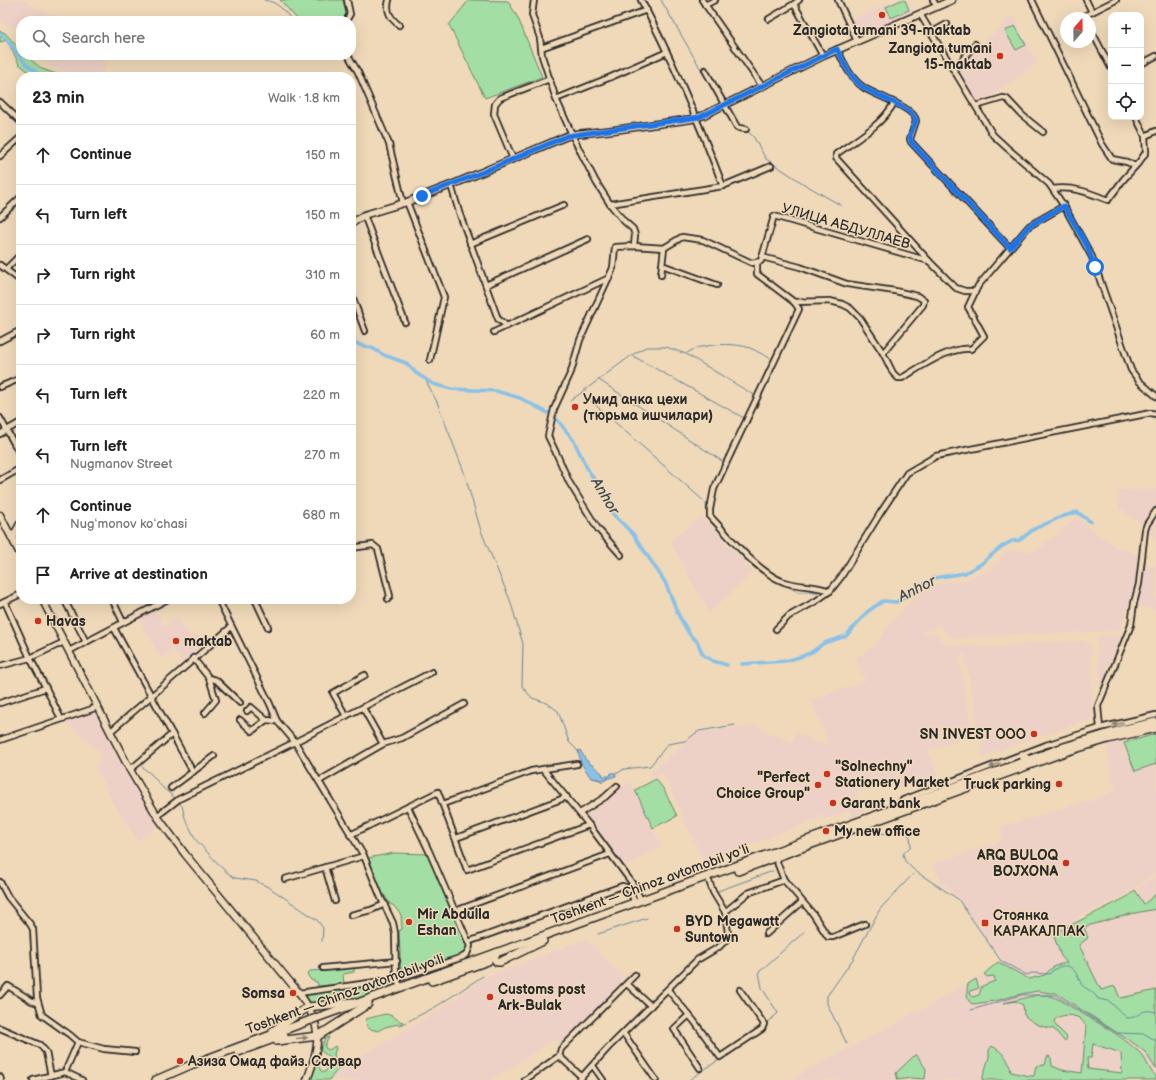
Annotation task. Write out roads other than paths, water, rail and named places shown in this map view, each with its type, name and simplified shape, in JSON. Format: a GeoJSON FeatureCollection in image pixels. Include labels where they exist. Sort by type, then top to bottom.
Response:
{"type":"FeatureCollection","features":[{"type":"Feature","properties":{"kind":"highway","name":"Toshkent — Chinoz avtomobil yoʻli"},"geometry":{"type":"LineString","coordinates":[[156,1080],[256,1042],[1028,760],[1107,734],[1156,722]]}},
{"type":"Feature","properties":{"kind":"highway"},"geometry":{"type":"LineString","coordinates":[[1100,728],[1107,734]]}},
{"type":"Feature","properties":{"kind":"highway","name":"Toshkent — Chinoz avtomobil yoʻli"},"geometry":{"type":"LineString","coordinates":[[499,954],[497,962],[500,962],[543,941],[775,857],[970,781],[1086,745],[1156,728]]}},
{"type":"Feature","properties":{"kind":"highway"},"geometry":{"type":"LineString","coordinates":[[1022,755],[1028,760]]}},
{"type":"Feature","properties":{"kind":"highway","name":"Toshkent — Chinoz avtomobil yoʻli"},"geometry":{"type":"LineString","coordinates":[[368,1002],[463,961],[499,954]]}},
{"type":"Feature","properties":{"kind":"highway"},"geometry":{"type":"LineString","coordinates":[[256,1042],[308,1007],[368,1002]]}},
{"type":"Feature","properties":{"kind":"highway"},"geometry":{"type":"LineString","coordinates":[[256,1042],[320,1035],[368,1002]]}},
{"type":"Feature","properties":{"kind":"highway","name":"Toshkent — Chinoz avtomobil yoʻli"},"geometry":{"type":"LineString","coordinates":[[167,1080],[256,1042]]}},
{"type":"Feature","properties":{"kind":"main road"},"geometry":{"type":"LineString","coordinates":[[356,221],[364,215],[451,185],[572,135],[697,118],[837,49],[952,0]]}},
{"type":"Feature","properties":{"kind":"main road"},"geometry":{"type":"LineString","coordinates":[[0,515],[16,545]]}},
{"type":"Feature","properties":{"kind":"main road"},"geometry":{"type":"LineString","coordinates":[[8,530],[16,526]]}},
{"type":"Feature","properties":{"kind":"main road"},"geometry":{"type":"LineString","coordinates":[[14,541],[16,530]]}},
{"type":"Feature","properties":{"kind":"main road"},"geometry":{"type":"LineString","coordinates":[[45,604],[130,770],[157,816],[185,854],[299,993],[308,1007],[320,1035],[307,1080]]}},
{"type":"Feature","properties":{"kind":"street"},"geometry":{"type":"LineString","coordinates":[[347,0],[350,14],[349,16]]}},
{"type":"Feature","properties":{"kind":"street"},"geometry":{"type":"LineString","coordinates":[[389,0],[387,7],[390,17],[399,25]]}},
{"type":"Feature","properties":{"kind":"street"},"geometry":{"type":"LineString","coordinates":[[534,0],[532,15],[542,56],[556,99],[572,135],[596,182],[610,204],[633,230],[635,235],[634,246]]}},
{"type":"Feature","properties":{"kind":"street"},"geometry":{"type":"LineString","coordinates":[[642,0],[697,118],[724,186]]}},
{"type":"Feature","properties":{"kind":"street"},"geometry":{"type":"LineString","coordinates":[[702,0],[762,86]]}},
{"type":"Feature","properties":{"kind":"street"},"geometry":{"type":"LineString","coordinates":[[705,5],[715,0]]}},
{"type":"Feature","properties":{"kind":"street"},"geometry":{"type":"LineString","coordinates":[[769,19],[799,0]]}},
{"type":"Feature","properties":{"kind":"street"},"geometry":{"type":"LineString","coordinates":[[838,0],[857,41]]}},
{"type":"Feature","properties":{"kind":"street"},"geometry":{"type":"LineString","coordinates":[[933,0],[937,7]]}},
{"type":"Feature","properties":{"kind":"street"},"geometry":{"type":"LineString","coordinates":[[1032,0],[1102,144],[1112,159],[1127,162],[1135,166]]}},
{"type":"Feature","properties":{"kind":"street"},"geometry":{"type":"LineString","coordinates":[[1086,0],[1092,12],[1116,0]]}},
{"type":"Feature","properties":{"kind":"street"},"geometry":{"type":"LineString","coordinates":[[794,4],[822,56]]}},
{"type":"Feature","properties":{"kind":"street"},"geometry":{"type":"LineString","coordinates":[[541,48],[646,10]]}},
{"type":"Feature","properties":{"kind":"street"},"geometry":{"type":"LineString","coordinates":[[920,14],[996,138],[1053,189],[1064,206],[1092,257],[1131,370],[1139,381],[1156,396]]}},
{"type":"Feature","properties":{"kind":"street"},"geometry":{"type":"LineString","coordinates":[[931,34],[947,24]]}},
{"type":"Feature","properties":{"kind":"street"},"geometry":{"type":"LineString","coordinates":[[1096,39],[1108,62]]}},
{"type":"Feature","properties":{"kind":"street"},"geometry":{"type":"LineString","coordinates":[[952,68],[958,64],[975,44]]}},
{"type":"Feature","properties":{"kind":"street"},"geometry":{"type":"LineString","coordinates":[[837,49],[848,72],[863,87],[910,112],[916,118],[916,123],[910,139],[911,142],[1010,248]]}},
{"type":"Feature","properties":{"kind":"street"},"geometry":{"type":"LineString","coordinates":[[556,99],[667,52]]}},
{"type":"Feature","properties":{"kind":"street"},"geometry":{"type":"LineString","coordinates":[[1144,62],[1156,56]]}},
{"type":"Feature","properties":{"kind":"street"},"geometry":{"type":"LineString","coordinates":[[351,60],[358,72],[388,144],[405,202],[444,297],[430,360]]}},
{"type":"Feature","properties":{"kind":"street"},"geometry":{"type":"LineString","coordinates":[[706,70],[722,106],[737,127],[746,129]]}},
{"type":"Feature","properties":{"kind":"street"},"geometry":{"type":"LineString","coordinates":[[513,159],[494,114],[495,104],[500,98],[550,80]]}},
{"type":"Feature","properties":{"kind":"street"},"geometry":{"type":"LineString","coordinates":[[976,106],[1003,98],[1007,99],[1022,115],[1043,132]]}},
{"type":"Feature","properties":{"kind":"street"},"geometry":{"type":"LineString","coordinates":[[0,102],[16,117]]}},
{"type":"Feature","properties":{"kind":"street"},"geometry":{"type":"LineString","coordinates":[[894,103],[890,111],[873,127],[836,154],[836,158],[929,261],[956,288],[965,291],[975,291]]}},
{"type":"Feature","properties":{"kind":"street"},"geometry":{"type":"LineString","coordinates":[[1053,189],[1060,188],[1081,190],[1108,200],[1146,152],[1145,136],[1137,120]]}},
{"type":"Feature","properties":{"kind":"street"},"geometry":{"type":"LineString","coordinates":[[1145,136],[1156,131]]}},
{"type":"Feature","properties":{"kind":"street"},"geometry":{"type":"LineString","coordinates":[[0,156],[16,142]]}},
{"type":"Feature","properties":{"kind":"street"},"geometry":{"type":"LineString","coordinates":[[610,204],[724,186],[771,166]]}},
{"type":"Feature","properties":{"kind":"street"},"geometry":{"type":"LineString","coordinates":[[451,185],[470,244],[498,320],[507,326]]}},
{"type":"Feature","properties":{"kind":"street"},"geometry":{"type":"LineString","coordinates":[[0,217],[16,203]]}},
{"type":"Feature","properties":{"kind":"street"},"geometry":{"type":"LineString","coordinates":[[470,244],[564,205]]}},
{"type":"Feature","properties":{"kind":"street"},"geometry":{"type":"LineString","coordinates":[[794,302],[830,302],[842,304],[856,312],[883,353],[895,376],[902,378],[929,362],[950,353],[960,349],[971,349],[985,335],[968,306],[978,286],[1029,226],[1064,206]]}},
{"type":"Feature","properties":{"kind":"street"},"geometry":{"type":"LineString","coordinates":[[364,215],[405,322]]}},
{"type":"Feature","properties":{"kind":"street","name":"УЛИЦА АБДУЛЛАЕВ"},"geometry":{"type":"LineString","coordinates":[[762,257],[774,216],[929,261]]}},
{"type":"Feature","properties":{"kind":"street"},"geometry":{"type":"LineString","coordinates":[[621,555],[598,529],[584,507],[569,482],[548,436],[554,409],[571,372],[580,340],[613,268],[615,247],[634,246],[664,248],[682,237],[703,240],[752,263],[761,261],[762,257],[800,267],[847,284],[895,291],[917,296],[924,300],[923,305],[883,353]]}},
{"type":"Feature","properties":{"kind":"street"},"geometry":{"type":"LineString","coordinates":[[486,285],[588,239]]}},
{"type":"Feature","properties":{"kind":"street"},"geometry":{"type":"LineString","coordinates":[[661,275],[664,248]]}},
{"type":"Feature","properties":{"kind":"street"},"geometry":{"type":"LineString","coordinates":[[6,269],[16,259]]}},
{"type":"Feature","properties":{"kind":"street"},"geometry":{"type":"LineString","coordinates":[[757,262],[757,274],[794,302],[799,309],[714,489],[710,516],[753,561],[774,576],[784,582],[808,587],[823,588],[830,591]]}},
{"type":"Feature","properties":{"kind":"street"},"geometry":{"type":"LineString","coordinates":[[0,265],[16,277]]}},
{"type":"Feature","properties":{"kind":"street"},"geometry":{"type":"LineString","coordinates":[[662,266],[717,285]]}},
{"type":"Feature","properties":{"kind":"street"},"geometry":{"type":"LineString","coordinates":[[494,332],[609,278]]}},
{"type":"Feature","properties":{"kind":"street"},"geometry":{"type":"LineString","coordinates":[[356,306],[365,330]]}},
{"type":"Feature","properties":{"kind":"street"},"geometry":{"type":"LineString","coordinates":[[0,341],[16,333]]}},
{"type":"Feature","properties":{"kind":"street"},"geometry":{"type":"LineString","coordinates":[[0,387],[16,379]]}},
{"type":"Feature","properties":{"kind":"street"},"geometry":{"type":"LineString","coordinates":[[776,629],[789,616],[816,601],[830,591],[841,577],[907,473],[936,456],[1152,413],[1156,414]]}},
{"type":"Feature","properties":{"kind":"street"},"geometry":{"type":"LineString","coordinates":[[0,418],[16,447]]}},
{"type":"Feature","properties":{"kind":"street"},"geometry":{"type":"LineString","coordinates":[[0,434],[16,425]]}},
{"type":"Feature","properties":{"kind":"street"},"geometry":{"type":"LineString","coordinates":[[0,480],[16,471]]}},
{"type":"Feature","properties":{"kind":"street"},"geometry":{"type":"LineString","coordinates":[[1100,728],[1098,706],[1130,628],[1139,584],[1145,530],[1147,524],[1156,511]]}},
{"type":"Feature","properties":{"kind":"street"},"geometry":{"type":"LineString","coordinates":[[356,547],[373,545],[378,549],[390,596],[388,599]]}},
{"type":"Feature","properties":{"kind":"street"},"geometry":{"type":"LineString","coordinates":[[0,604],[16,596]]}},
{"type":"Feature","properties":{"kind":"street"},"geometry":{"type":"LineString","coordinates":[[5,602],[30,658],[61,719]]}},
{"type":"Feature","properties":{"kind":"street"},"geometry":{"type":"LineString","coordinates":[[67,604],[86,642]]}},
{"type":"Feature","properties":{"kind":"street"},"geometry":{"type":"LineString","coordinates":[[114,604],[123,622]]}},
{"type":"Feature","properties":{"kind":"street"},"geometry":{"type":"LineString","coordinates":[[69,651],[158,604]]}},
{"type":"Feature","properties":{"kind":"street"},"geometry":{"type":"LineString","coordinates":[[220,604],[270,704],[277,722],[295,742],[364,856],[393,923],[397,961],[396,980],[401,987]]}},
{"type":"Feature","properties":{"kind":"street"},"geometry":{"type":"LineString","coordinates":[[257,604],[268,627]]}},
{"type":"Feature","properties":{"kind":"street"},"geometry":{"type":"LineString","coordinates":[[110,731],[231,627]]}},
{"type":"Feature","properties":{"kind":"street"},"geometry":{"type":"LineString","coordinates":[[114,628],[193,772]]}},
{"type":"Feature","properties":{"kind":"street"},"geometry":{"type":"LineString","coordinates":[[0,666],[30,658],[64,642]]}},
{"type":"Feature","properties":{"kind":"street"},"geometry":{"type":"LineString","coordinates":[[194,658],[209,678],[216,700],[205,713]]}},
{"type":"Feature","properties":{"kind":"street"},"geometry":{"type":"LineString","coordinates":[[157,816],[179,799],[363,708],[432,672]]}},
{"type":"Feature","properties":{"kind":"street"},"geometry":{"type":"LineString","coordinates":[[346,716],[333,693],[365,675]]}},
{"type":"Feature","properties":{"kind":"street"},"geometry":{"type":"LineString","coordinates":[[209,678],[216,680],[240,703]]}},
{"type":"Feature","properties":{"kind":"street"},"geometry":{"type":"LineString","coordinates":[[0,703],[46,688]]}},
{"type":"Feature","properties":{"kind":"street"},"geometry":{"type":"LineString","coordinates":[[319,781],[383,744],[402,738],[464,704]]}},
{"type":"Feature","properties":{"kind":"street"},"geometry":{"type":"LineString","coordinates":[[0,740],[98,707]]}},
{"type":"Feature","properties":{"kind":"street"},"geometry":{"type":"LineString","coordinates":[[247,711],[252,707],[266,720],[277,722]]}},
{"type":"Feature","properties":{"kind":"street"},"geometry":{"type":"LineString","coordinates":[[363,708],[383,744]]}},
{"type":"Feature","properties":{"kind":"street"},"geometry":{"type":"LineString","coordinates":[[970,781],[1022,755],[1100,728],[1156,715]]}},
{"type":"Feature","properties":{"kind":"street"},"geometry":{"type":"LineString","coordinates":[[240,720],[252,731],[266,720]]}},
{"type":"Feature","properties":{"kind":"street"},"geometry":{"type":"LineString","coordinates":[[130,770],[172,734]]}},
{"type":"Feature","properties":{"kind":"street"},"geometry":{"type":"LineString","coordinates":[[171,788],[214,756]]}},
{"type":"Feature","properties":{"kind":"street"},"geometry":{"type":"LineString","coordinates":[[443,804],[532,771],[577,764]]}},
{"type":"Feature","properties":{"kind":"street"},"geometry":{"type":"LineString","coordinates":[[543,769],[580,813],[635,886],[638,902]]}},
{"type":"Feature","properties":{"kind":"street"},"geometry":{"type":"LineString","coordinates":[[580,813],[617,786]]}},
{"type":"Feature","properties":{"kind":"street"},"geometry":{"type":"LineString","coordinates":[[350,834],[408,807],[436,791],[439,793],[467,870],[589,825]]}},
{"type":"Feature","properties":{"kind":"street"},"geometry":{"type":"LineString","coordinates":[[456,838],[566,797]]}},
{"type":"Feature","properties":{"kind":"street"},"geometry":{"type":"LineString","coordinates":[[299,993],[396,980],[463,961],[470,946],[408,807]]}},
{"type":"Feature","properties":{"kind":"street"},"geometry":{"type":"LineString","coordinates":[[455,911],[610,854]]}},
{"type":"Feature","properties":{"kind":"street"},"geometry":{"type":"LineString","coordinates":[[285,879],[364,856]]}},
{"type":"Feature","properties":{"kind":"street"},"geometry":{"type":"LineString","coordinates":[[775,857],[784,880],[812,914],[828,937],[833,937],[864,924]]}},
{"type":"Feature","properties":{"kind":"street"},"geometry":{"type":"LineString","coordinates":[[325,867],[335,902]]}},
{"type":"Feature","properties":{"kind":"street"},"geometry":{"type":"LineString","coordinates":[[726,912],[748,893],[784,880]]}},
{"type":"Feature","properties":{"kind":"street"},"geometry":{"type":"LineString","coordinates":[[559,1056],[564,1059],[580,1079],[697,960],[719,947],[726,940],[728,932],[726,912],[713,892],[709,881]]}},
{"type":"Feature","properties":{"kind":"street"},"geometry":{"type":"LineString","coordinates":[[0,882],[2,890],[33,929],[37,998],[42,1015],[78,1042],[104,1049],[135,1052]]}},
{"type":"Feature","properties":{"kind":"street"},"geometry":{"type":"LineString","coordinates":[[468,942],[622,886],[626,886],[638,902]]}},
{"type":"Feature","properties":{"kind":"street"},"geometry":{"type":"LineString","coordinates":[[766,934],[802,902]]}},
{"type":"Feature","properties":{"kind":"street"},"geometry":{"type":"LineString","coordinates":[[351,915],[371,910],[385,904]]}},
{"type":"Feature","properties":{"kind":"street"},"geometry":{"type":"LineString","coordinates":[[323,968],[397,961]]}},
{"type":"Feature","properties":{"kind":"street"},"geometry":{"type":"LineString","coordinates":[[525,1080],[559,1056],[561,1048],[635,975]]}},
{"type":"Feature","properties":{"kind":"street"},"geometry":{"type":"LineString","coordinates":[[627,984],[651,1006]]}},
{"type":"Feature","properties":{"kind":"street"},"geometry":{"type":"LineString","coordinates":[[0,995],[8,986],[32,1001],[38,1002]]}},
{"type":"Feature","properties":{"kind":"street"},"geometry":{"type":"LineString","coordinates":[[668,990],[689,1015],[718,1055],[723,1056],[762,1029],[764,1026],[740,990]]}},
{"type":"Feature","properties":{"kind":"street"},"geometry":{"type":"LineString","coordinates":[[689,1015],[674,1029],[700,1068]]}},
{"type":"Feature","properties":{"kind":"street"},"geometry":{"type":"LineString","coordinates":[[0,1028],[40,1045],[46,1052],[51,1076]]}},
{"type":"Feature","properties":{"kind":"street"},"geometry":{"type":"LineString","coordinates":[[624,1034],[656,1080]]}},
{"type":"Feature","properties":{"kind":"street"},"geometry":{"type":"LineString","coordinates":[[65,1072],[78,1042]]}},
{"type":"Feature","properties":{"kind":"street"},"geometry":{"type":"LineString","coordinates":[[593,1066],[603,1080]]}},
{"type":"Feature","properties":{"kind":"street"},"geometry":{"type":"LineString","coordinates":[[33,1080],[65,1072],[82,1080]]}},
{"type":"Feature","properties":{"kind":"water"},"geometry":{"type":"Polygon","coordinates":[[[580,750],[586,760],[602,773],[603,776],[610,776],[611,773],[615,773],[616,776],[602,780],[591,778],[581,763],[578,751],[580,750]]]}},
{"type":"Feature","properties":{"kind":"waterway"},"geometry":{"type":"LineString","coordinates":[[264,0],[280,7],[288,16]]}},
{"type":"Feature","properties":{"kind":"waterway"},"geometry":{"type":"LineString","coordinates":[[661,0],[721,104]]}},
{"type":"Feature","properties":{"kind":"waterway","name":"Anhor"},"geometry":{"type":"LineString","coordinates":[[0,34],[16,52]]}},
{"type":"Feature","properties":{"kind":"waterway","name":"Anhor"},"geometry":{"type":"LineString","coordinates":[[23,60],[36,72]]}},
{"type":"Feature","properties":{"kind":"waterway"},"geometry":{"type":"LineString","coordinates":[[348,60],[354,72]]}},
{"type":"Feature","properties":{"kind":"waterway"},"geometry":{"type":"LineString","coordinates":[[356,76],[383,139]]}},
{"type":"Feature","properties":{"kind":"waterway"},"geometry":{"type":"LineString","coordinates":[[723,108],[731,121]]}},
{"type":"Feature","properties":{"kind":"waterway"},"geometry":{"type":"LineString","coordinates":[[736,128],[738,131],[748,132],[753,136],[766,159],[804,184],[842,206]]}},
{"type":"Feature","properties":{"kind":"waterway","name":"Anhor"},"geometry":{"type":"LineString","coordinates":[[356,343],[406,363],[416,373],[433,384],[451,389],[496,391],[520,398],[548,413]]}},
{"type":"Feature","properties":{"kind":"waterway"},"geometry":{"type":"LineString","coordinates":[[687,353],[699,347],[732,345],[750,348],[770,358]]}},
{"type":"Feature","properties":{"kind":"waterway"},"geometry":{"type":"LineString","coordinates":[[570,401],[632,355],[646,347],[666,347],[686,354],[754,395]]}},
{"type":"Feature","properties":{"kind":"waterway"},"geometry":{"type":"LineString","coordinates":[[633,356],[744,418]]}},
{"type":"Feature","properties":{"kind":"waterway"},"geometry":{"type":"LineString","coordinates":[[425,379],[437,402],[464,472],[481,531],[510,600],[523,644],[522,686],[532,698],[547,703],[558,711],[569,742],[579,752]]}},
{"type":"Feature","properties":{"kind":"waterway"},"geometry":{"type":"LineString","coordinates":[[599,380],[722,461]]}},
{"type":"Feature","properties":{"kind":"waterway"},"geometry":{"type":"LineString","coordinates":[[582,393],[706,503],[707,518],[748,563],[765,574]]}},
{"type":"Feature","properties":{"kind":"waterway","name":"Anhor"},"geometry":{"type":"LineString","coordinates":[[555,417],[574,441],[587,468],[602,492],[613,514],[633,534],[665,582],[679,616],[690,635],[697,641],[703,655],[713,661],[727,665]]}},
{"type":"Feature","properties":{"kind":"waterway","name":"Anhor"},"geometry":{"type":"LineString","coordinates":[[742,664],[785,661],[812,652],[824,643],[846,636],[867,612],[883,601],[897,602],[934,578],[965,573],[981,564],[1001,547],[1012,541],[1020,540],[1034,529],[1061,517],[1077,512],[1091,522]]}},
{"type":"Feature","properties":{"kind":"waterway"},"geometry":{"type":"LineString","coordinates":[[775,580],[798,592],[819,592]]}},
{"type":"Feature","properties":{"kind":"waterway"},"geometry":{"type":"LineString","coordinates":[[615,773],[618,773],[624,769],[650,766],[668,744],[685,741],[699,731],[735,725]]}},
{"type":"Feature","properties":{"kind":"waterway"},"geometry":{"type":"LineString","coordinates":[[142,767],[175,798]]}},
{"type":"Feature","properties":{"kind":"waterway"},"geometry":{"type":"LineString","coordinates":[[596,778],[603,782],[608,778]]}},
{"type":"Feature","properties":{"kind":"waterway"},"geometry":{"type":"LineString","coordinates":[[179,802],[196,840],[221,867],[235,878],[256,881],[270,888],[317,920],[323,928],[322,941]]}},
{"type":"Feature","properties":{"kind":"waterway"},"geometry":{"type":"LineString","coordinates":[[868,831],[887,834],[906,832],[910,837],[911,846],[903,854],[905,861],[915,871],[958,899],[1001,961],[1027,975],[1032,973],[1049,974],[1053,970],[1066,966],[1073,969],[1081,984],[1098,999],[1109,1001],[1127,1018],[1132,1018],[1146,1011],[1156,1012]]}},
{"type":"Feature","properties":{"kind":"waterway"},"geometry":{"type":"LineString","coordinates":[[718,891],[773,871]]}},
{"type":"Feature","properties":{"kind":"waterway"},"geometry":{"type":"LineString","coordinates":[[847,1044],[827,1004],[827,996],[853,959],[880,909],[915,872]]}},
{"type":"Feature","properties":{"kind":"waterway"},"geometry":{"type":"LineString","coordinates":[[598,934],[647,918]]}},
{"type":"Feature","properties":{"kind":"waterway"},"geometry":{"type":"LineString","coordinates":[[766,1024],[778,1013],[762,988],[759,972],[804,932]]}},
{"type":"Feature","properties":{"kind":"waterway"},"geometry":{"type":"LineString","coordinates":[[399,1026],[437,1006],[483,976]]}},
{"type":"Feature","properties":{"kind":"waterway"},"geometry":{"type":"LineString","coordinates":[[971,1010],[1022,995],[1055,995],[1117,1033],[1145,1034],[1156,1041]]}},
{"type":"Feature","properties":{"kind":"waterway"},"geometry":{"type":"LineString","coordinates":[[689,1080],[720,1059]]}},
{"type":"Feature","properties":{"kind":"place","name":"Zangiota tumani 39-maktab"},"geometry":{"type":"Point","coordinates":[882,15]}},
{"type":"Feature","properties":{"kind":"place","name":"Zangiota tumani 15-maktab"},"geometry":{"type":"Point","coordinates":[1000,56]}},
{"type":"Feature","properties":{"kind":"place","name":"Умид анка цехи (тюрьма ишчилари)"},"geometry":{"type":"Point","coordinates":[575,407]}},
{"type":"Feature","properties":{"kind":"place","name":"Havas"},"geometry":{"type":"Point","coordinates":[38,621]}},
{"type":"Feature","properties":{"kind":"place","name":"maktab"},"geometry":{"type":"Point","coordinates":[176,641]}},
{"type":"Feature","properties":{"kind":"place","name":"SN INVEST ООО"},"geometry":{"type":"Point","coordinates":[1034,734]}},
{"type":"Feature","properties":{"kind":"place","name":"\"Solnechny\" Stationery Market"},"geometry":{"type":"Point","coordinates":[827,774]}},
{"type":"Feature","properties":{"kind":"place","name":"Truck parking"},"geometry":{"type":"Point","coordinates":[1059,784]}},
{"type":"Feature","properties":{"kind":"place","name":"\"Perfect Choice Group\""},"geometry":{"type":"Point","coordinates":[818,785]}},
{"type":"Feature","properties":{"kind":"place","name":"Garant bank"},"geometry":{"type":"Point","coordinates":[833,803]}},
{"type":"Feature","properties":{"kind":"place","name":"My new office"},"geometry":{"type":"Point","coordinates":[826,831]}},
{"type":"Feature","properties":{"kind":"place","name":"ARQ BULOQ BOJXONA"},"geometry":{"type":"Point","coordinates":[1066,863]}},
{"type":"Feature","properties":{"kind":"place","name":"Mir Abdulla Eshan"},"geometry":{"type":"Point","coordinates":[409,922]}},
{"type":"Feature","properties":{"kind":"place","name":"Стоянка КАРАКАЛПАК"},"geometry":{"type":"Point","coordinates":[985,923]}},
{"type":"Feature","properties":{"kind":"place","name":"BYD Megawatt Suntown"},"geometry":{"type":"Point","coordinates":[677,929]}},
{"type":"Feature","properties":{"kind":"place","name":"Somsa"},"geometry":{"type":"Point","coordinates":[293,993]}},
{"type":"Feature","properties":{"kind":"place","name":"Customs post Ark-Bulak"},"geometry":{"type":"Point","coordinates":[490,997]}},
{"type":"Feature","properties":{"kind":"place","name":"Азиза Омад файз. Сарвар"},"geometry":{"type":"Point","coordinates":[180,1061]}}]}
